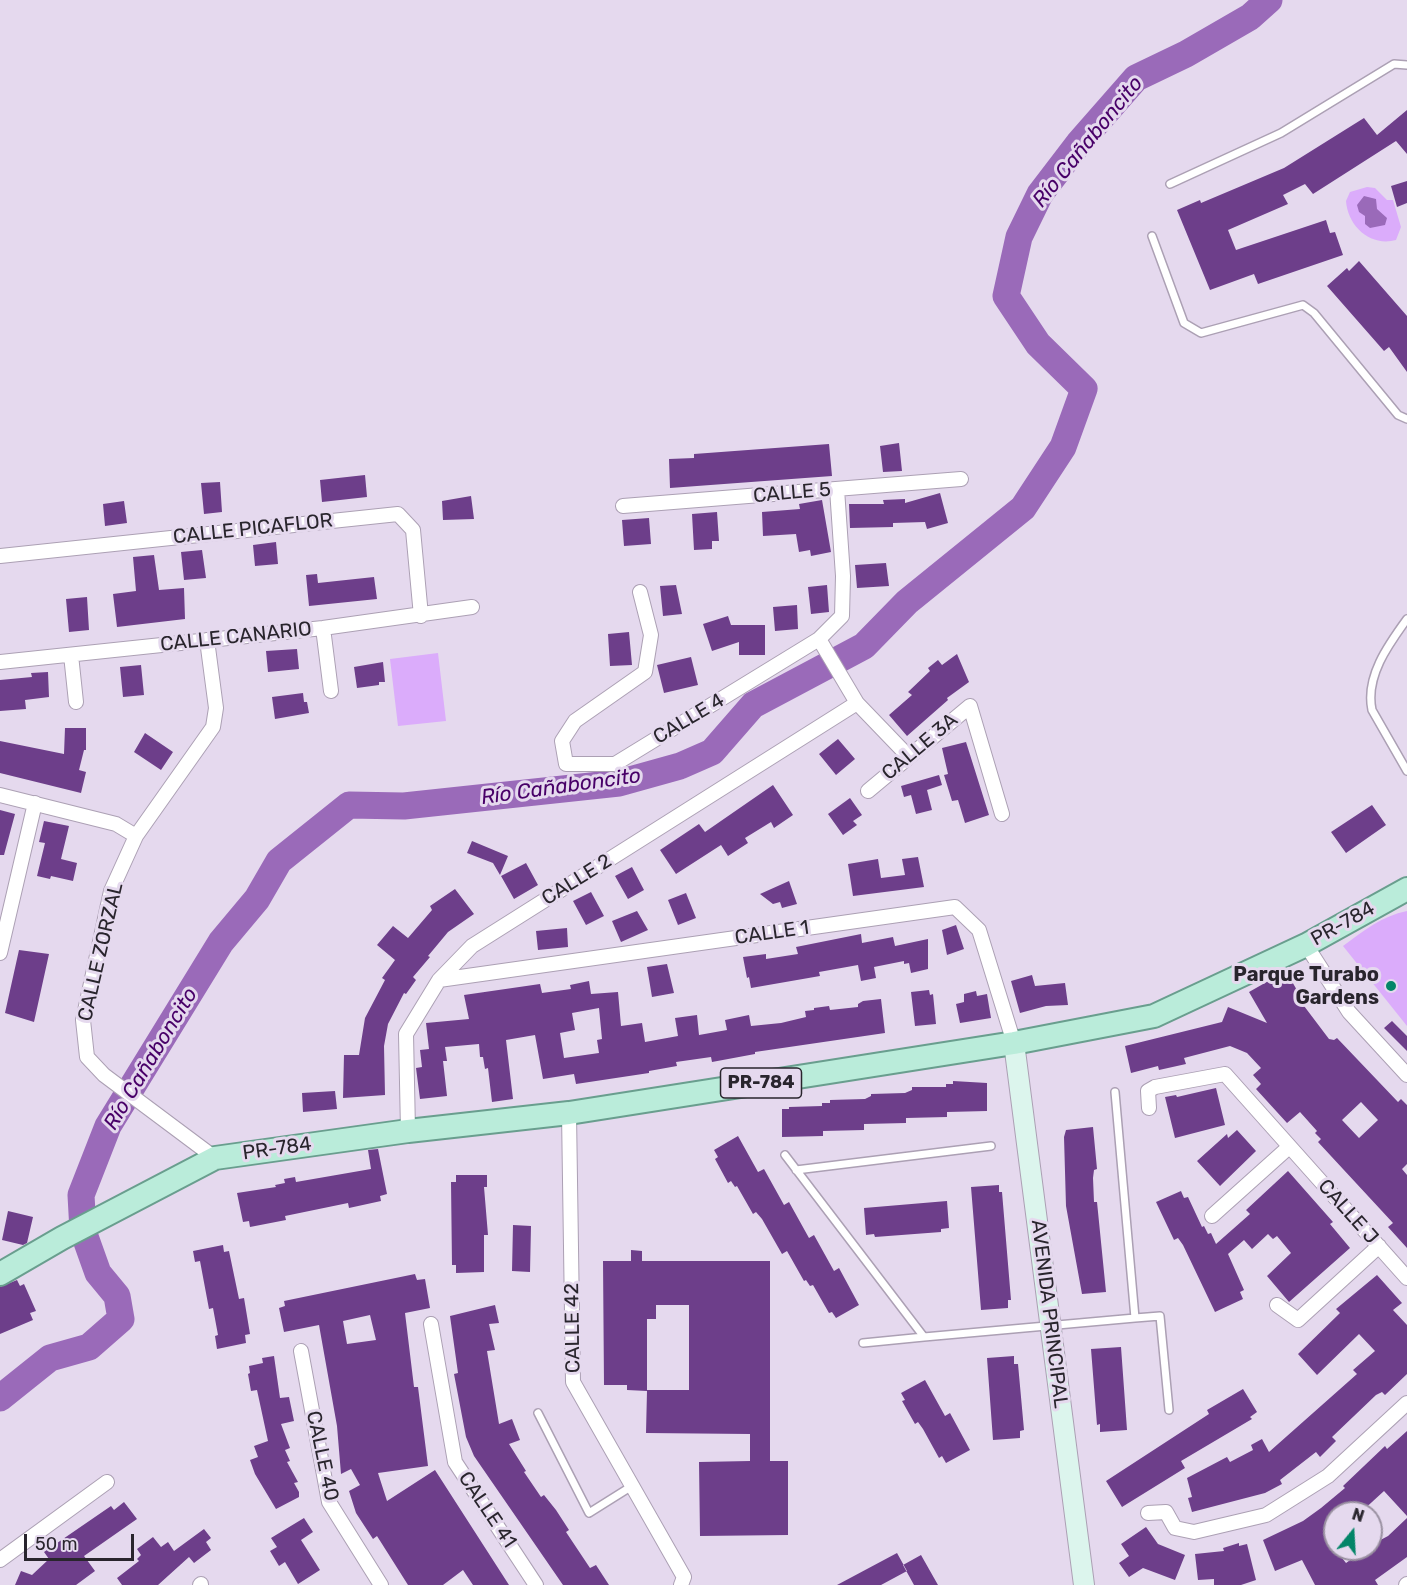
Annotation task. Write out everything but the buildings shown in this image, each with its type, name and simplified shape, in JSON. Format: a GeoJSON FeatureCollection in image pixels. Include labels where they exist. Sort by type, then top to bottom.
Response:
{"type":"FeatureCollection","features":[{"type":"Feature","properties":{"kind":"main road","name":"PR-784"},"geometry":{"type":"LineString","coordinates":[[0,1274],[99,1218],[215,1158],[408,1131],[569,1113],[1014,1043],[1154,1016],[1306,945],[1407,888]]}},
{"type":"Feature","properties":{"kind":"street","name":"CALLE 5"},"geometry":{"type":"LineString","coordinates":[[623,506],[961,479]]}},
{"type":"Feature","properties":{"kind":"street","name":"CALLE 4"},"geometry":{"type":"LineString","coordinates":[[640,592],[651,635],[645,672],[575,721],[562,741],[566,764],[615,764],[819,639],[842,616],[843,576],[837,489]]}},
{"type":"Feature","properties":{"kind":"street","name":"CALLE PICAFLOR"},"geometry":{"type":"LineString","coordinates":[[0,556],[398,514],[413,530],[421,616]]}},
{"type":"Feature","properties":{"kind":"street","name":"CALLE CANARIO"},"geometry":{"type":"LineString","coordinates":[[0,662],[323,628],[472,608]]}},
{"type":"Feature","properties":{"kind":"street"},"geometry":{"type":"LineString","coordinates":[[323,628],[331,691]]}},
{"type":"Feature","properties":{"kind":"street"},"geometry":{"type":"LineString","coordinates":[[819,639],[857,704],[908,756]]}},
{"type":"Feature","properties":{"kind":"street","name":"CALLE ZORZAL"},"geometry":{"type":"LineString","coordinates":[[207,640],[216,708],[213,727],[136,836],[111,891],[83,1020],[87,1057],[104,1076],[215,1158]]}},
{"type":"Feature","properties":{"kind":"street"},"geometry":{"type":"LineString","coordinates":[[70,655],[76,702]]}},
{"type":"Feature","properties":{"kind":"street","name":"CALLE 2"},"geometry":{"type":"LineString","coordinates":[[408,1131],[406,1034],[439,980],[472,946],[857,704]]}},
{"type":"Feature","properties":{"kind":"street","name":"CALLE 3A"},"geometry":{"type":"LineString","coordinates":[[868,791],[970,706],[1002,814]]}},
{"type":"Feature","properties":{"kind":"street"},"geometry":{"type":"LineString","coordinates":[[0,795],[116,824],[136,836]]}},
{"type":"Feature","properties":{"kind":"street"},"geometry":{"type":"LineString","coordinates":[[0,953],[5,907],[35,803]]}},
{"type":"Feature","properties":{"kind":"street","name":"CALLE 1"},"geometry":{"type":"LineString","coordinates":[[439,980],[956,906],[979,930],[1014,1043]]}},
{"type":"Feature","properties":{"kind":"street"},"geometry":{"type":"LineString","coordinates":[[1306,945],[1349,1012],[1407,1076]]}},
{"type":"Feature","properties":{"kind":"street","name":"AVENIDA PRINCIPAL"},"geometry":{"type":"LineString","coordinates":[[1014,1043],[1084,1585]]}},
{"type":"Feature","properties":{"kind":"street","name":"CALLE J"},"geometry":{"type":"LineString","coordinates":[[1149,1108],[1148,1091],[1155,1087],[1225,1074],[1407,1278]]}},
{"type":"Feature","properties":{"kind":"street","name":"CALLE 42"},"geometry":{"type":"LineString","coordinates":[[569,1113],[573,1382],[684,1577],[681,1585]]}},
{"type":"Feature","properties":{"kind":"street"},"geometry":{"type":"LineString","coordinates":[[1212,1216],[1289,1147]]}},
{"type":"Feature","properties":{"kind":"street"},"geometry":{"type":"LineString","coordinates":[[1277,1305],[1298,1320],[1379,1246]]}},
{"type":"Feature","properties":{"kind":"street","name":"CALLE 41"},"geometry":{"type":"LineString","coordinates":[[431,1324],[455,1462],[536,1585]]}},
{"type":"Feature","properties":{"kind":"street","name":"CALLE 40"},"geometry":{"type":"LineString","coordinates":[[301,1351],[329,1502],[381,1585]]}},
{"type":"Feature","properties":{"kind":"street"},"geometry":{"type":"LineString","coordinates":[[1148,1513],[1166,1512],[1175,1528],[1194,1532],[1266,1515],[1328,1476],[1407,1403]]}},
{"type":"Feature","properties":{"kind":"street"},"geometry":{"type":"LineString","coordinates":[[0,1560],[107,1482]]}},
{"type":"Feature","properties":{"kind":"lane"},"geometry":{"type":"LineString","coordinates":[[1170,184],[1281,133],[1394,64],[1407,65]]}},
{"type":"Feature","properties":{"kind":"lane"},"geometry":{"type":"LineString","coordinates":[[1152,236],[1184,323],[1192,329],[1201,333],[1304,305],[1314,313],[1398,415],[1407,419]]}},
{"type":"Feature","properties":{"kind":"lane"},"geometry":{"type":"LineString","coordinates":[[1407,619],[1389,644],[1377,668],[1370,700],[1372,710],[1407,771]]}},
{"type":"Feature","properties":{"kind":"lane"},"geometry":{"type":"LineString","coordinates":[[1115,1092],[1135,1318]]}},
{"type":"Feature","properties":{"kind":"lane"},"geometry":{"type":"LineString","coordinates":[[796,1170],[991,1146]]}},
{"type":"Feature","properties":{"kind":"lane"},"geometry":{"type":"LineString","coordinates":[[785,1155],[924,1337]]}},
{"type":"Feature","properties":{"kind":"lane"},"geometry":{"type":"LineString","coordinates":[[863,1343],[1051,1324],[1160,1316],[1169,1410]]}},
{"type":"Feature","properties":{"kind":"lane"},"geometry":{"type":"LineString","coordinates":[[538,1413],[589,1514],[632,1486]]}},
{"type":"Feature","properties":{"kind":"shaded area"},"geometry":{"type":"Polygon","coordinates":[[[1367,187],[1375,188],[1387,200],[1393,200],[1401,227],[1396,240],[1378,241],[1370,238],[1356,227],[1351,219],[1346,201],[1350,192],[1367,187]]]}},
{"type":"Feature","properties":{"kind":"shaded area"},"geometry":{"type":"Polygon","coordinates":[[[1364,196],[1376,199],[1377,209],[1387,218],[1385,225],[1370,228],[1365,224],[1365,216],[1359,212],[1357,205],[1364,196]]]}},
{"type":"Feature","properties":{"kind":"shaded area"},"geometry":{"type":"Polygon","coordinates":[[[438,653],[446,721],[398,726],[390,659],[438,653]]]}},
{"type":"Feature","properties":{"kind":"shaded area","name":"Parque Turabo Gardens"},"geometry":{"type":"Polygon","coordinates":[[[1407,911],[1407,1026],[1343,946],[1381,920],[1407,911]]]}},
{"type":"Feature","properties":{"kind":"waterway","name":"Río Cañaboncito"},"geometry":{"type":"LineString","coordinates":[[0,1398],[50,1358],[89,1347],[121,1319],[117,1296],[98,1273],[83,1231],[81,1195],[108,1126],[221,942],[257,899],[279,861],[349,805],[404,806],[619,783],[680,766],[712,752],[753,705],[864,646],[907,602],[1023,508],[1063,447],[1084,389],[1038,344],[1006,296],[1019,237],[1040,194],[1079,143],[1136,78],[1186,54],[1250,17],[1269,0]]}},
{"type":"Feature","properties":{"kind":"place","name":"Parque Turabo Gardens"},"geometry":{"type":"Point","coordinates":[1391,986]}}]}
